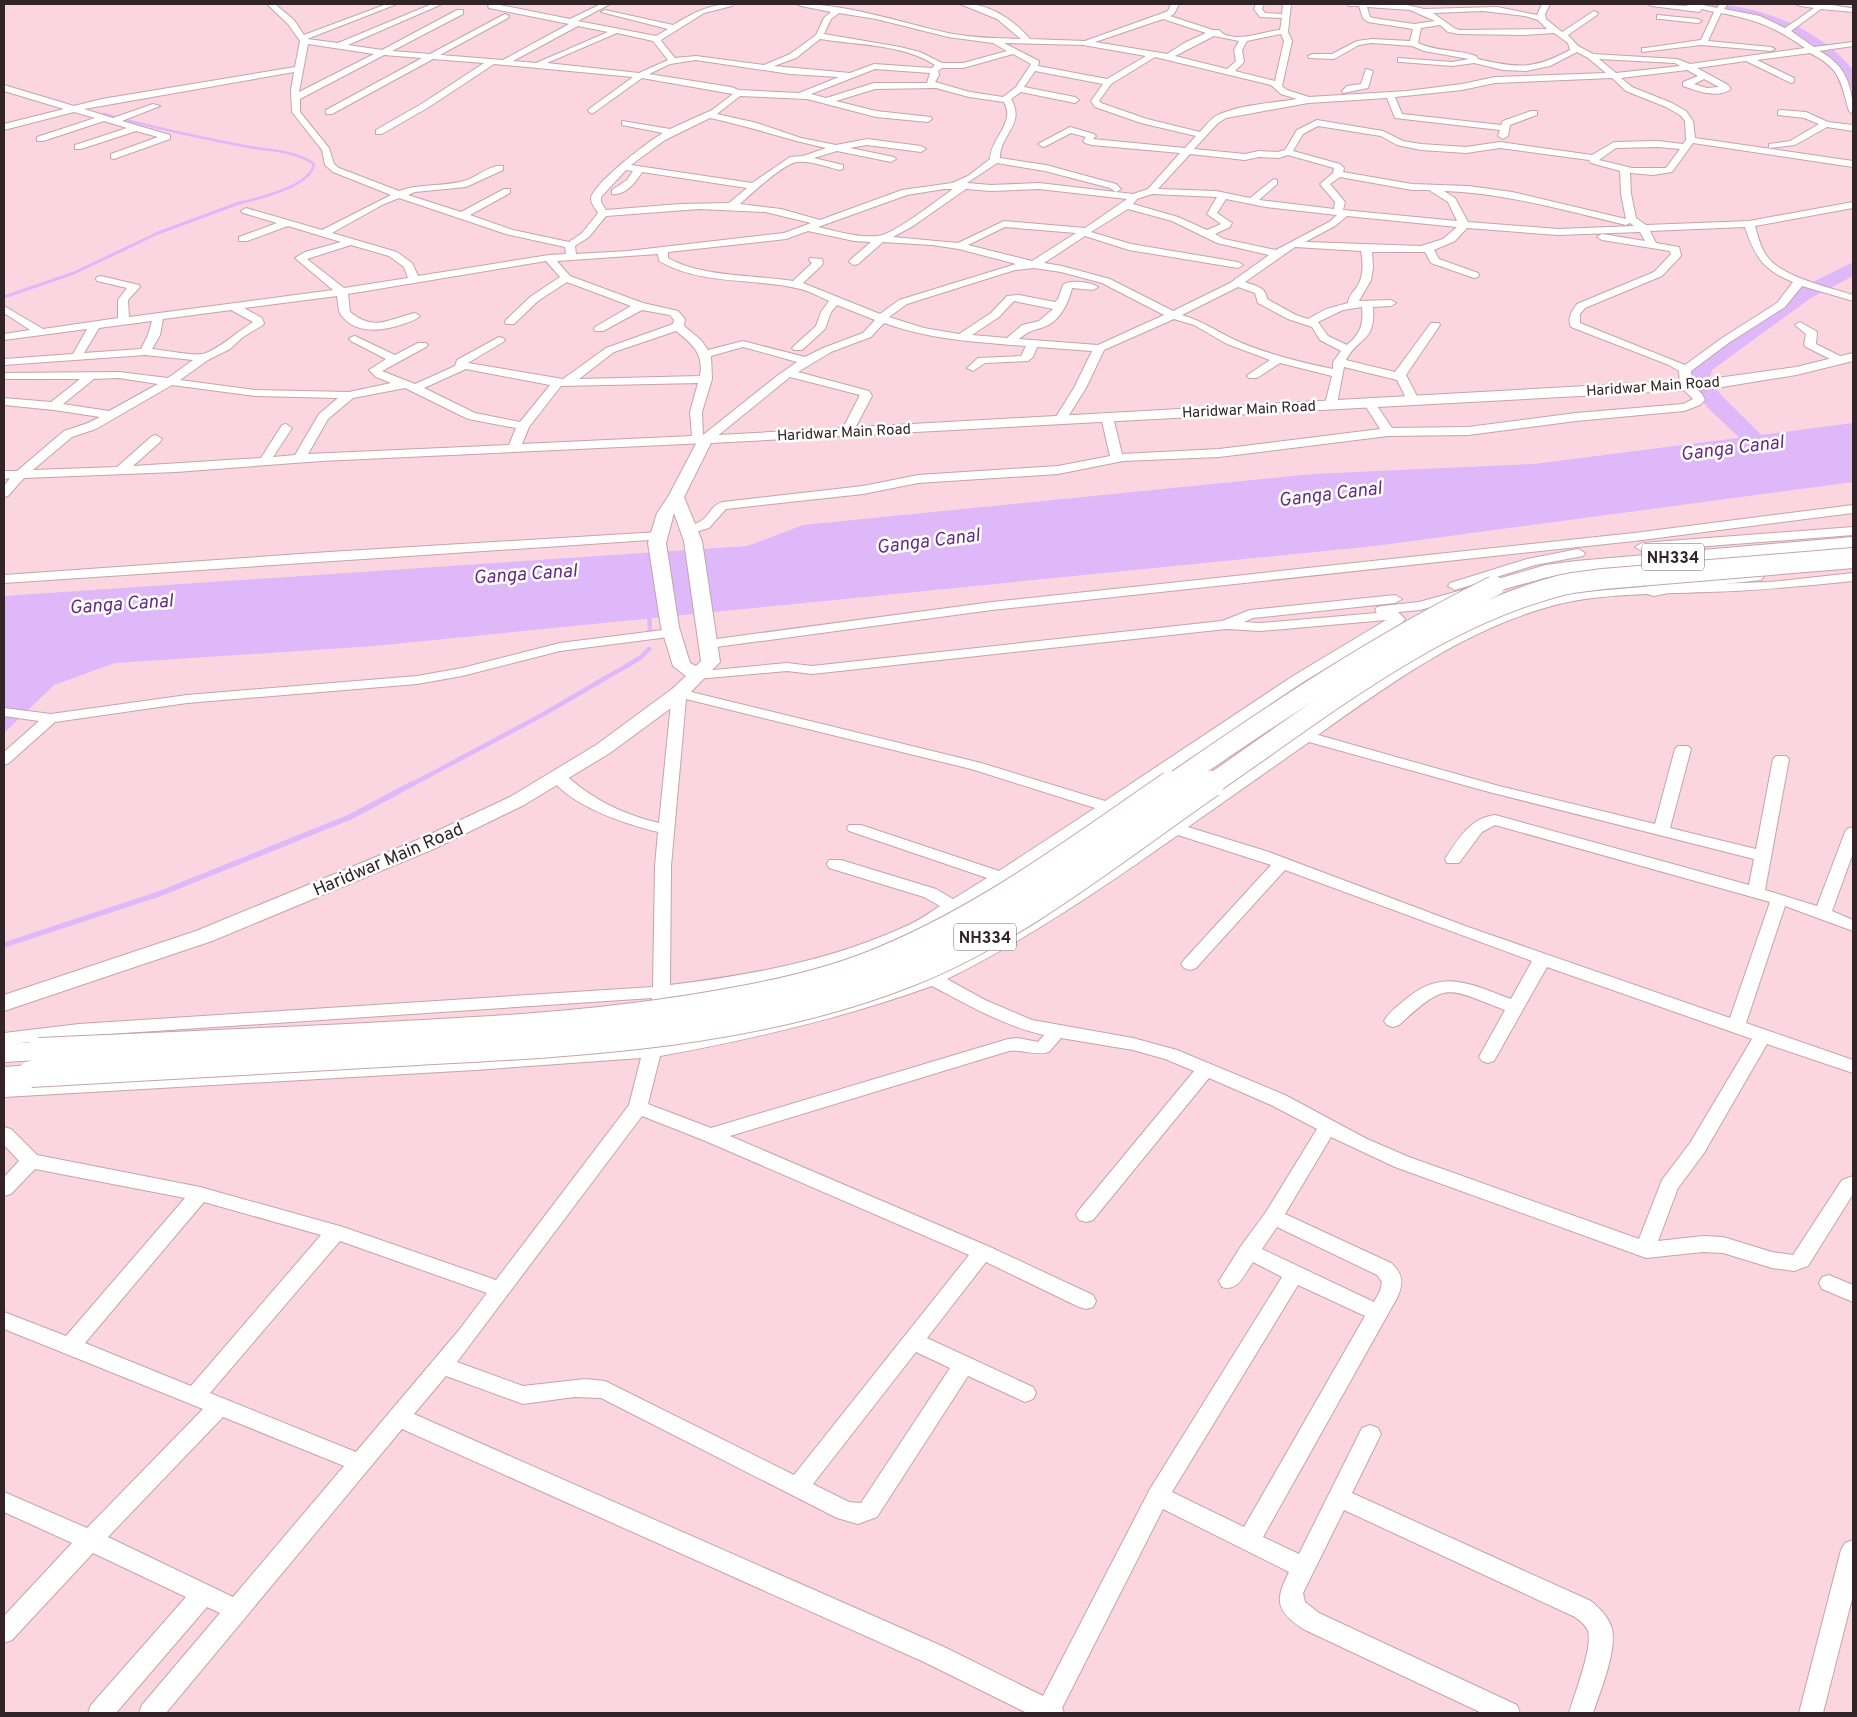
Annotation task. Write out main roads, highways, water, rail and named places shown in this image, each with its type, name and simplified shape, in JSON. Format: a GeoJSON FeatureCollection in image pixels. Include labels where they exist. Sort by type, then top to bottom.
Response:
{"type":"FeatureCollection","features":[{"type":"Feature","properties":{"kind":"highway","name":"NH334"},"geometry":{"type":"LineString","coordinates":[[4,1076],[35,1063],[514,1029],[648,1016],[715,1005],[832,979],[884,959],[963,920],[1021,885],[1348,666],[1440,612],[1494,586],[1546,571],[1576,567],[1853,543]]}},
{"type":"Feature","properties":{"kind":"highway","name":"NH334"},"geometry":{"type":"LineString","coordinates":[[4,1054],[35,1063],[508,1047],[635,1037],[744,1020],[852,994],[912,972],[985,937],[1066,888],[1156,822],[1394,659],[1517,599],[1563,585],[1603,579],[1853,558]]}},
{"type":"Feature","properties":{"kind":"highway"},"geometry":{"type":"LineString","coordinates":[[1654,590],[1696,582],[1853,568]]}},
{"type":"Feature","properties":{"kind":"main road","name":"Haridwar Main Road"},"geometry":{"type":"LineString","coordinates":[[4,1003],[204,936],[411,850],[517,802],[603,749],[687,685],[711,662],[691,535],[676,496],[702,439],[1413,400],[1688,380],[1710,384],[1796,371],[1847,359]]}},
{"type":"Feature","properties":{"kind":"main road"},"geometry":{"type":"LineString","coordinates":[[676,496],[665,513],[658,540],[671,630],[687,685]]}},
{"type":"Feature","properties":{"kind":"main road","name":"Haridwar Main Road"},"geometry":{"type":"LineString","coordinates":[[4,998],[50,987]]}},
{"type":"Feature","properties":{"kind":"water","name":"Ganga Canal"},"geometry":{"type":"Polygon","coordinates":[[[1853,423],[1853,482],[1375,546],[374,646],[115,663],[54,685],[4,733],[4,596],[747,546],[803,525],[1313,474],[1534,464],[1853,423]]]}},
{"type":"Feature","properties":{"kind":"waterway"},"geometry":{"type":"LineString","coordinates":[[1696,4],[1746,12],[1790,30],[1807,39],[1836,60],[1847,72],[1853,83]]}},
{"type":"Feature","properties":{"kind":"waterway"},"geometry":{"type":"LineString","coordinates":[[104,114],[191,135],[253,148],[289,153],[314,164],[311,172],[293,185],[281,191],[238,203]]}},
{"type":"Feature","properties":{"kind":"waterway"},"geometry":{"type":"LineString","coordinates":[[238,203],[242,202]]}},
{"type":"Feature","properties":{"kind":"waterway"},"geometry":{"type":"LineString","coordinates":[[4,297],[74,273],[158,233],[238,203]]}},
{"type":"Feature","properties":{"kind":"waterway","name":"Ganga Canal"},"geometry":{"type":"LineString","coordinates":[[1779,463],[1715,402],[1698,380],[1703,367],[1804,294],[1853,268]]}},
{"type":"Feature","properties":{"kind":"waterway"},"geometry":{"type":"LineString","coordinates":[[649,612],[650,631]]}},
{"type":"Feature","properties":{"kind":"waterway"},"geometry":{"type":"LineString","coordinates":[[409,786],[542,715],[640,658],[649,649]]}},
{"type":"Feature","properties":{"kind":"waterway"},"geometry":{"type":"LineString","coordinates":[[4,945],[159,894],[350,817],[412,784]]}}]}
